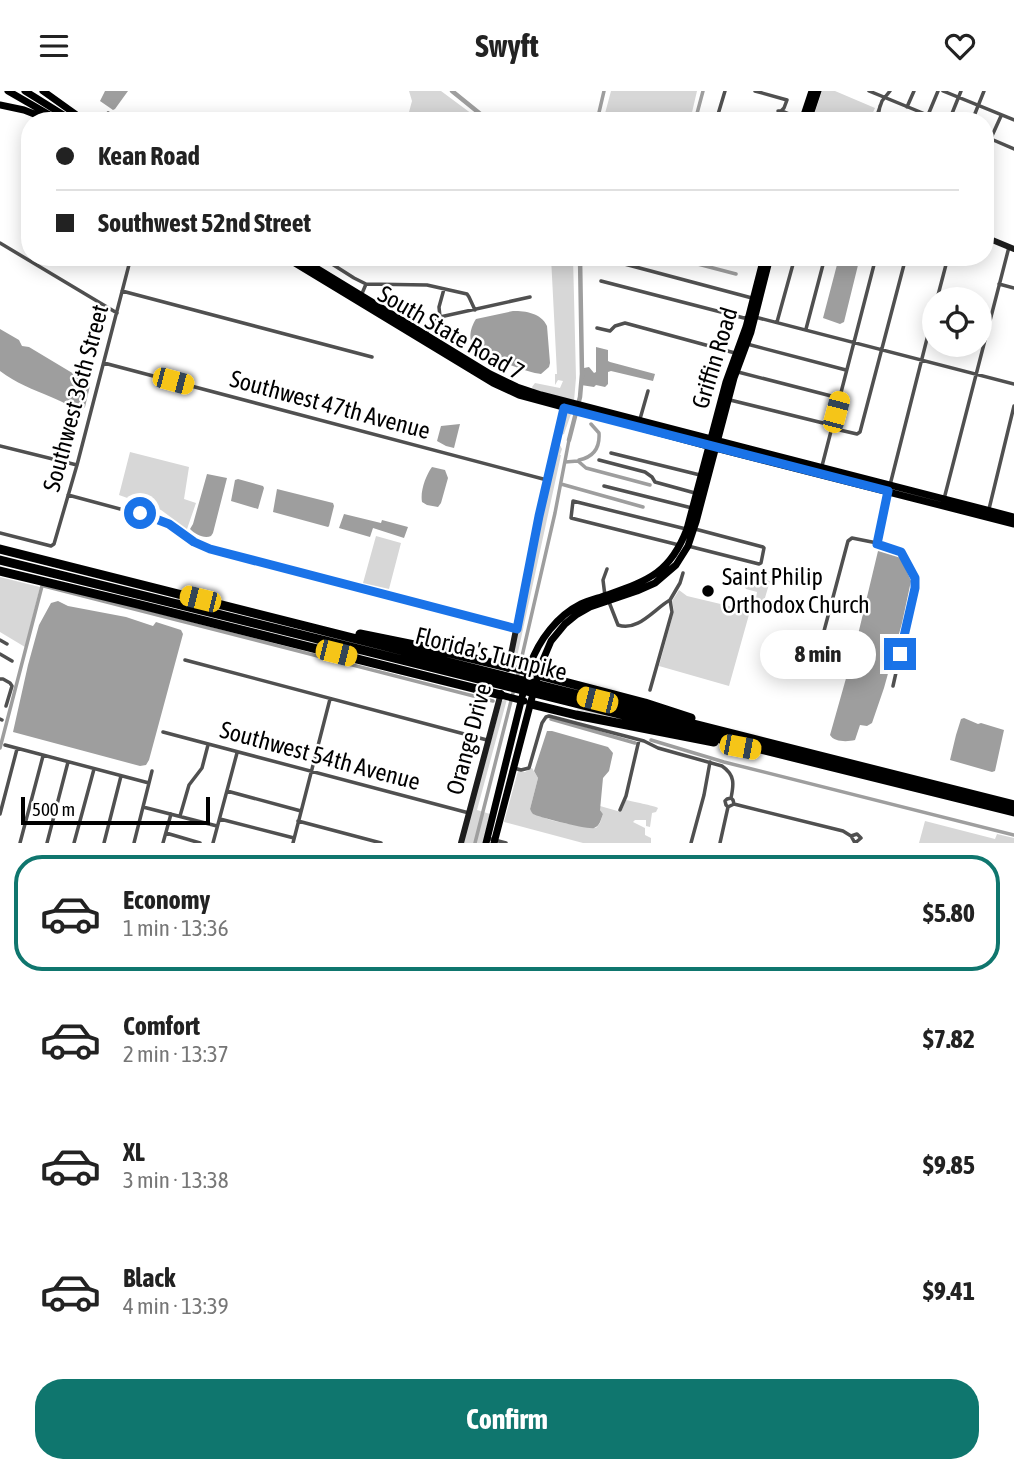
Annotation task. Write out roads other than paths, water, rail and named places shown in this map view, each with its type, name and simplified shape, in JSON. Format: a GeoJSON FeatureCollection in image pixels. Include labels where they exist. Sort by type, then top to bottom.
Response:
{"type":"FeatureCollection","features":[{"type":"Feature","properties":{"kind":"highway","name":"Florida's Turnpike"},"geometry":{"type":"LineString","coordinates":[[0,548],[301,625],[422,661]]}},
{"type":"Feature","properties":{"kind":"highway","name":"Florida's Turnpike"},"geometry":{"type":"LineString","coordinates":[[0,562],[33,572],[47,571],[422,661],[1014,812]]}},
{"type":"Feature","properties":{"kind":"highway"},"geometry":{"type":"LineString","coordinates":[[0,571],[504,695]]}},
{"type":"Feature","properties":{"kind":"highway"},"geometry":{"type":"LineString","coordinates":[[301,625],[429,648],[511,667]]}},
{"type":"Feature","properties":{"kind":"highway"},"geometry":{"type":"LineString","coordinates":[[530,672],[645,702],[746,737]]}},
{"type":"Feature","properties":{"kind":"highway","name":"Florida's Turnpike"},"geometry":{"type":"LineString","coordinates":[[543,691],[746,737],[1014,805]]}},
{"type":"Feature","properties":{"kind":"highway"},"geometry":{"type":"LineString","coordinates":[[523,701],[609,722],[764,752],[783,753]]}},
{"type":"Feature","properties":{"kind":"main road"},"geometry":{"type":"LineString","coordinates":[[8,91],[44,112]]}},
{"type":"Feature","properties":{"kind":"main road"},"geometry":{"type":"LineString","coordinates":[[25,91],[59,112]]}},
{"type":"Feature","properties":{"kind":"main road"},"geometry":{"type":"LineString","coordinates":[[44,91],[72,112]]}},
{"type":"Feature","properties":{"kind":"main road"},"geometry":{"type":"LineString","coordinates":[[805,112],[811,91]]}},
{"type":"Feature","properties":{"kind":"main road"},"geometry":{"type":"LineString","coordinates":[[807,112],[818,91]]}},
{"type":"Feature","properties":{"kind":"main road"},"geometry":{"type":"LineString","coordinates":[[0,105],[29,112]]}},
{"type":"Feature","properties":{"kind":"main road","name":"South State Road 7"},"geometry":{"type":"LineString","coordinates":[[306,266],[424,337],[529,392],[628,425],[988,514],[1014,517]]}},
{"type":"Feature","properties":{"kind":"main road","name":"South State Road 7"},"geometry":{"type":"LineString","coordinates":[[312,266],[360,298]]}},
{"type":"Feature","properties":{"kind":"main road","name":"Griffin Road"},"geometry":{"type":"LineString","coordinates":[[491,841],[503,773],[530,672],[565,624],[581,611],[648,579],[684,546],[739,354],[747,344],[753,298],[761,266]]}},
{"type":"Feature","properties":{"kind":"main road","name":"Griffin Road"},"geometry":{"type":"LineString","coordinates":[[690,529],[700,475],[713,444],[726,381],[739,354],[767,266]]}},
{"type":"Feature","properties":{"kind":"main road","name":"South State Road 7"},"geometry":{"type":"LineString","coordinates":[[424,337],[484,378],[519,395],[566,405]]}},
{"type":"Feature","properties":{"kind":"main road"},"geometry":{"type":"LineString","coordinates":[[484,378],[497,377]]}},
{"type":"Feature","properties":{"kind":"main road","name":"South State Road 7"},"geometry":{"type":"LineString","coordinates":[[583,410],[640,421],[810,472],[830,470],[889,488],[944,499],[1014,524]]}},
{"type":"Feature","properties":{"kind":"main road"},"geometry":{"type":"LineString","coordinates":[[628,425],[640,421]]}},
{"type":"Feature","properties":{"kind":"main road"},"geometry":{"type":"LineString","coordinates":[[511,667],[530,672]]}},
{"type":"Feature","properties":{"kind":"main road"},"geometry":{"type":"LineString","coordinates":[[504,695],[523,701]]}},
{"type":"Feature","properties":{"kind":"main road","name":"Griffin Road"},"geometry":{"type":"LineString","coordinates":[[491,841],[514,768],[523,701]]}},
{"type":"Feature","properties":{"kind":"main road"},"geometry":{"type":"LineString","coordinates":[[503,773],[514,768],[511,761],[512,736]]}},
{"type":"Feature","properties":{"kind":"street"},"geometry":{"type":"LineString","coordinates":[[719,112],[725,91]]}},
{"type":"Feature","properties":{"kind":"street"},"geometry":{"type":"LineString","coordinates":[[755,91],[787,100],[782,111],[778,112]]}},
{"type":"Feature","properties":{"kind":"street"},"geometry":{"type":"LineString","coordinates":[[869,91],[920,112]]}},
{"type":"Feature","properties":{"kind":"street"},"geometry":{"type":"LineString","coordinates":[[878,112],[880,104],[890,91]]}},
{"type":"Feature","properties":{"kind":"street"},"geometry":{"type":"LineString","coordinates":[[908,107],[914,91]]}},
{"type":"Feature","properties":{"kind":"street"},"geometry":{"type":"LineString","coordinates":[[930,112],[940,91],[993,112]]}},
{"type":"Feature","properties":{"kind":"street"},"geometry":{"type":"LineString","coordinates":[[953,112],[961,91]]}},
{"type":"Feature","properties":{"kind":"street"},"geometry":{"type":"LineString","coordinates":[[976,112],[984,91]]}},
{"type":"Feature","properties":{"kind":"street"},"geometry":{"type":"LineString","coordinates":[[994,112],[1014,120]]}},
{"type":"Feature","properties":{"kind":"street"},"geometry":{"type":"LineString","coordinates":[[994,132],[1001,115]]}},
{"type":"Feature","properties":{"kind":"street"},"geometry":{"type":"LineString","coordinates":[[994,140],[1014,149]]}},
{"type":"Feature","properties":{"kind":"street"},"geometry":{"type":"LineString","coordinates":[[944,499],[999,284],[1012,248],[994,241]]}},
{"type":"Feature","properties":{"kind":"street"},"geometry":{"type":"LineString","coordinates":[[0,243],[21,256]]}},
{"type":"Feature","properties":{"kind":"street"},"geometry":{"type":"LineString","coordinates":[[38,266],[117,313]]}},
{"type":"Feature","properties":{"kind":"street","name":"Southwest 36th Street"},"geometry":{"type":"LineString","coordinates":[[0,533],[51,546],[54,544],[129,266]]}},
{"type":"Feature","properties":{"kind":"street"},"geometry":{"type":"LineString","coordinates":[[335,266],[366,283],[427,285],[467,294],[474,310]]}},
{"type":"Feature","properties":{"kind":"street"},"geometry":{"type":"LineString","coordinates":[[632,266],[753,298]]}},
{"type":"Feature","properties":{"kind":"street"},"geometry":{"type":"LineString","coordinates":[[777,322],[792,266]]}},
{"type":"Feature","properties":{"kind":"street"},"geometry":{"type":"LineString","coordinates":[[806,329],[823,266]]}},
{"type":"Feature","properties":{"kind":"street"},"geometry":{"type":"LineString","coordinates":[[821,471],[874,266]]}},
{"type":"Feature","properties":{"kind":"street"},"geometry":{"type":"LineString","coordinates":[[728,399],[857,434],[861,429],[904,266]]}},
{"type":"Feature","properties":{"kind":"street"},"geometry":{"type":"LineString","coordinates":[[940,287],[946,266]]}},
{"type":"Feature","properties":{"kind":"street"},"geometry":{"type":"LineString","coordinates":[[601,281],[744,318],[752,317],[806,329],[1014,384]]}},
{"type":"Feature","properties":{"kind":"street"},"geometry":{"type":"LineString","coordinates":[[360,298],[366,283]]}},
{"type":"Feature","properties":{"kind":"street"},"geometry":{"type":"LineString","coordinates":[[999,284],[1014,288]]}},
{"type":"Feature","properties":{"kind":"street"},"geometry":{"type":"LineString","coordinates":[[440,317],[439,307],[444,288]]}},
{"type":"Feature","properties":{"kind":"street"},"geometry":{"type":"LineString","coordinates":[[122,292],[372,357]]}},
{"type":"Feature","properties":{"kind":"street"},"geometry":{"type":"LineString","coordinates":[[424,337],[440,317],[530,297]]}},
{"type":"Feature","properties":{"kind":"street"},"geometry":{"type":"LineString","coordinates":[[597,328],[610,331],[615,325],[625,323],[739,354]]}},
{"type":"Feature","properties":{"kind":"street"},"geometry":{"type":"LineString","coordinates":[[747,344],[846,370]]}},
{"type":"Feature","properties":{"kind":"street"},"geometry":{"type":"LineString","coordinates":[[877,544],[923,357]]}},
{"type":"Feature","properties":{"kind":"street","name":"Southwest 47th Avenue"},"geometry":{"type":"LineString","coordinates":[[104,363],[547,480]]}},
{"type":"Feature","properties":{"kind":"street"},"geometry":{"type":"LineString","coordinates":[[736,371],[839,398]]}},
{"type":"Feature","properties":{"kind":"street"},"geometry":{"type":"LineString","coordinates":[[640,421],[648,391]]}},
{"type":"Feature","properties":{"kind":"street","name":"Orange Drive"},"geometry":{"type":"LineString","coordinates":[[461,843],[511,667],[554,445],[566,405]]}},
{"type":"Feature","properties":{"kind":"street"},"geometry":{"type":"LineString","coordinates":[[988,514],[1014,406]]}},
{"type":"Feature","properties":{"kind":"street"},"geometry":{"type":"LineString","coordinates":[[0,446],[77,465]]}},
{"type":"Feature","properties":{"kind":"street"},"geometry":{"type":"LineString","coordinates":[[611,453],[700,475]]}},
{"type":"Feature","properties":{"kind":"street"},"geometry":{"type":"LineString","coordinates":[[600,460],[645,472],[655,482],[696,493]]}},
{"type":"Feature","properties":{"kind":"street"},"geometry":{"type":"LineString","coordinates":[[604,486],[692,509]]}},
{"type":"Feature","properties":{"kind":"street"},"geometry":{"type":"LineString","coordinates":[[68,495],[161,520],[194,542],[210,549],[517,629]]}},
{"type":"Feature","properties":{"kind":"street"},"geometry":{"type":"LineString","coordinates":[[574,500],[690,529],[763,547],[761,563],[570,518],[572,503],[574,500]]}},
{"type":"Feature","properties":{"kind":"street"},"geometry":{"type":"LineString","coordinates":[[812,676],[848,541],[852,538],[901,552],[915,578],[893,686]]}},
{"type":"Feature","properties":{"kind":"street"},"geometry":{"type":"LineString","coordinates":[[607,569],[603,580],[607,598],[617,624],[624,627],[648,617],[670,600],[683,573]]}},
{"type":"Feature","properties":{"kind":"street"},"geometry":{"type":"LineString","coordinates":[[650,690],[671,612],[670,600]]}},
{"type":"Feature","properties":{"kind":"street"},"geometry":{"type":"LineString","coordinates":[[0,640],[7,644]]}},
{"type":"Feature","properties":{"kind":"street"},"geometry":{"type":"LineString","coordinates":[[0,654],[12,661]]}},
{"type":"Feature","properties":{"kind":"street"},"geometry":{"type":"LineString","coordinates":[[185,660],[489,740]]}},
{"type":"Feature","properties":{"kind":"street"},"geometry":{"type":"LineString","coordinates":[[0,679],[12,686],[6,706]]}},
{"type":"Feature","properties":{"kind":"street"},"geometry":{"type":"LineString","coordinates":[[220,818],[293,840],[330,699]]}},
{"type":"Feature","properties":{"kind":"street"},"geometry":{"type":"LineString","coordinates":[[514,768],[529,768],[542,723],[545,717],[549,716],[722,766],[731,774],[734,783],[731,798],[734,804]]}},
{"type":"Feature","properties":{"kind":"street","name":"Southwest 54th Avenue"},"geometry":{"type":"LineString","coordinates":[[163,732],[469,813]]}},
{"type":"Feature","properties":{"kind":"street"},"geometry":{"type":"LineString","coordinates":[[620,810],[626,796],[639,740]]}},
{"type":"Feature","properties":{"kind":"street"},"geometry":{"type":"LineString","coordinates":[[5,745],[149,783]]}},
{"type":"Feature","properties":{"kind":"street"},"geometry":{"type":"LineString","coordinates":[[180,816],[189,785],[202,768],[208,745]]}},
{"type":"Feature","properties":{"kind":"street"},"geometry":{"type":"LineString","coordinates":[[0,814],[17,749]]}},
{"type":"Feature","properties":{"kind":"street"},"geometry":{"type":"LineString","coordinates":[[213,843],[237,753]]}},
{"type":"Feature","properties":{"kind":"street"},"geometry":{"type":"LineString","coordinates":[[20,843],[43,756]]}},
{"type":"Feature","properties":{"kind":"street"},"geometry":{"type":"LineString","coordinates":[[47,843],[68,762]]}},
{"type":"Feature","properties":{"kind":"street"},"geometry":{"type":"LineString","coordinates":[[691,843],[710,762]]}},
{"type":"Feature","properties":{"kind":"street"},"geometry":{"type":"LineString","coordinates":[[75,843],[94,769]]}},
{"type":"Feature","properties":{"kind":"street"},"geometry":{"type":"LineString","coordinates":[[134,843],[152,771]]}},
{"type":"Feature","properties":{"kind":"street"},"geometry":{"type":"LineString","coordinates":[[104,843],[121,776]]}},
{"type":"Feature","properties":{"kind":"street"},"geometry":{"type":"LineString","coordinates":[[227,791],[301,811]]}},
{"type":"Feature","properties":{"kind":"street"},"geometry":{"type":"LineString","coordinates":[[720,843],[728,807],[725,801],[731,798]]}},
{"type":"Feature","properties":{"kind":"street"},"geometry":{"type":"LineString","coordinates":[[728,807],[734,804],[843,831],[851,836]]}},
{"type":"Feature","properties":{"kind":"street"},"geometry":{"type":"LineString","coordinates":[[143,807],[217,826]]}},
{"type":"Feature","properties":{"kind":"street"},"geometry":{"type":"LineString","coordinates":[[163,843],[171,814]]}},
{"type":"Feature","properties":{"kind":"street"},"geometry":{"type":"LineString","coordinates":[[298,821],[381,843]]}},
{"type":"Feature","properties":{"kind":"street"},"geometry":{"type":"LineString","coordinates":[[166,834],[200,843]]}},
{"type":"Feature","properties":{"kind":"street"},"geometry":{"type":"LineString","coordinates":[[491,841],[506,843]]}},
{"type":"Feature","properties":{"kind":"waterway"},"geometry":{"type":"LineString","coordinates":[[452,91],[478,112]]}},
{"type":"Feature","properties":{"kind":"waterway"},"geometry":{"type":"LineString","coordinates":[[599,112],[604,91]]}},
{"type":"Feature","properties":{"kind":"waterway"},"geometry":{"type":"LineString","coordinates":[[697,112],[703,91]]}},
{"type":"Feature","properties":{"kind":"waterway"},"geometry":{"type":"LineString","coordinates":[[569,440],[580,397],[582,374],[580,266]]}},
{"type":"Feature","properties":{"kind":"waterway"},"geometry":{"type":"LineString","coordinates":[[705,266],[736,274]]}},
{"type":"Feature","properties":{"kind":"waterway"},"geometry":{"type":"LineString","coordinates":[[579,460],[589,457],[597,447],[599,433],[591,424]]}},
{"type":"Feature","properties":{"kind":"waterway"},"geometry":{"type":"LineString","coordinates":[[517,678],[569,440]]}},
{"type":"Feature","properties":{"kind":"waterway"},"geometry":{"type":"LineString","coordinates":[[565,462],[578,461],[586,468],[650,485]]}},
{"type":"Feature","properties":{"kind":"waterway"},"geometry":{"type":"LineString","coordinates":[[561,484],[643,507]]}},
{"type":"Feature","properties":{"kind":"waterway"},"geometry":{"type":"LineString","coordinates":[[0,748],[42,586]]}},
{"type":"Feature","properties":{"kind":"waterway"},"geometry":{"type":"LineString","coordinates":[[44,586],[493,701]]}},
{"type":"Feature","properties":{"kind":"waterway"},"geometry":{"type":"LineString","coordinates":[[475,843],[514,689]]}},
{"type":"Feature","properties":{"kind":"waterway"},"geometry":{"type":"LineString","coordinates":[[551,719],[635,743]]}},
{"type":"Feature","properties":{"kind":"waterway"},"geometry":{"type":"LineString","coordinates":[[651,740],[724,762],[1014,835]]}},
{"type":"Feature","properties":{"kind":"place","name":"Saint Philip Orthodox Church"},"geometry":{"type":"Point","coordinates":[708,591]}}]}
